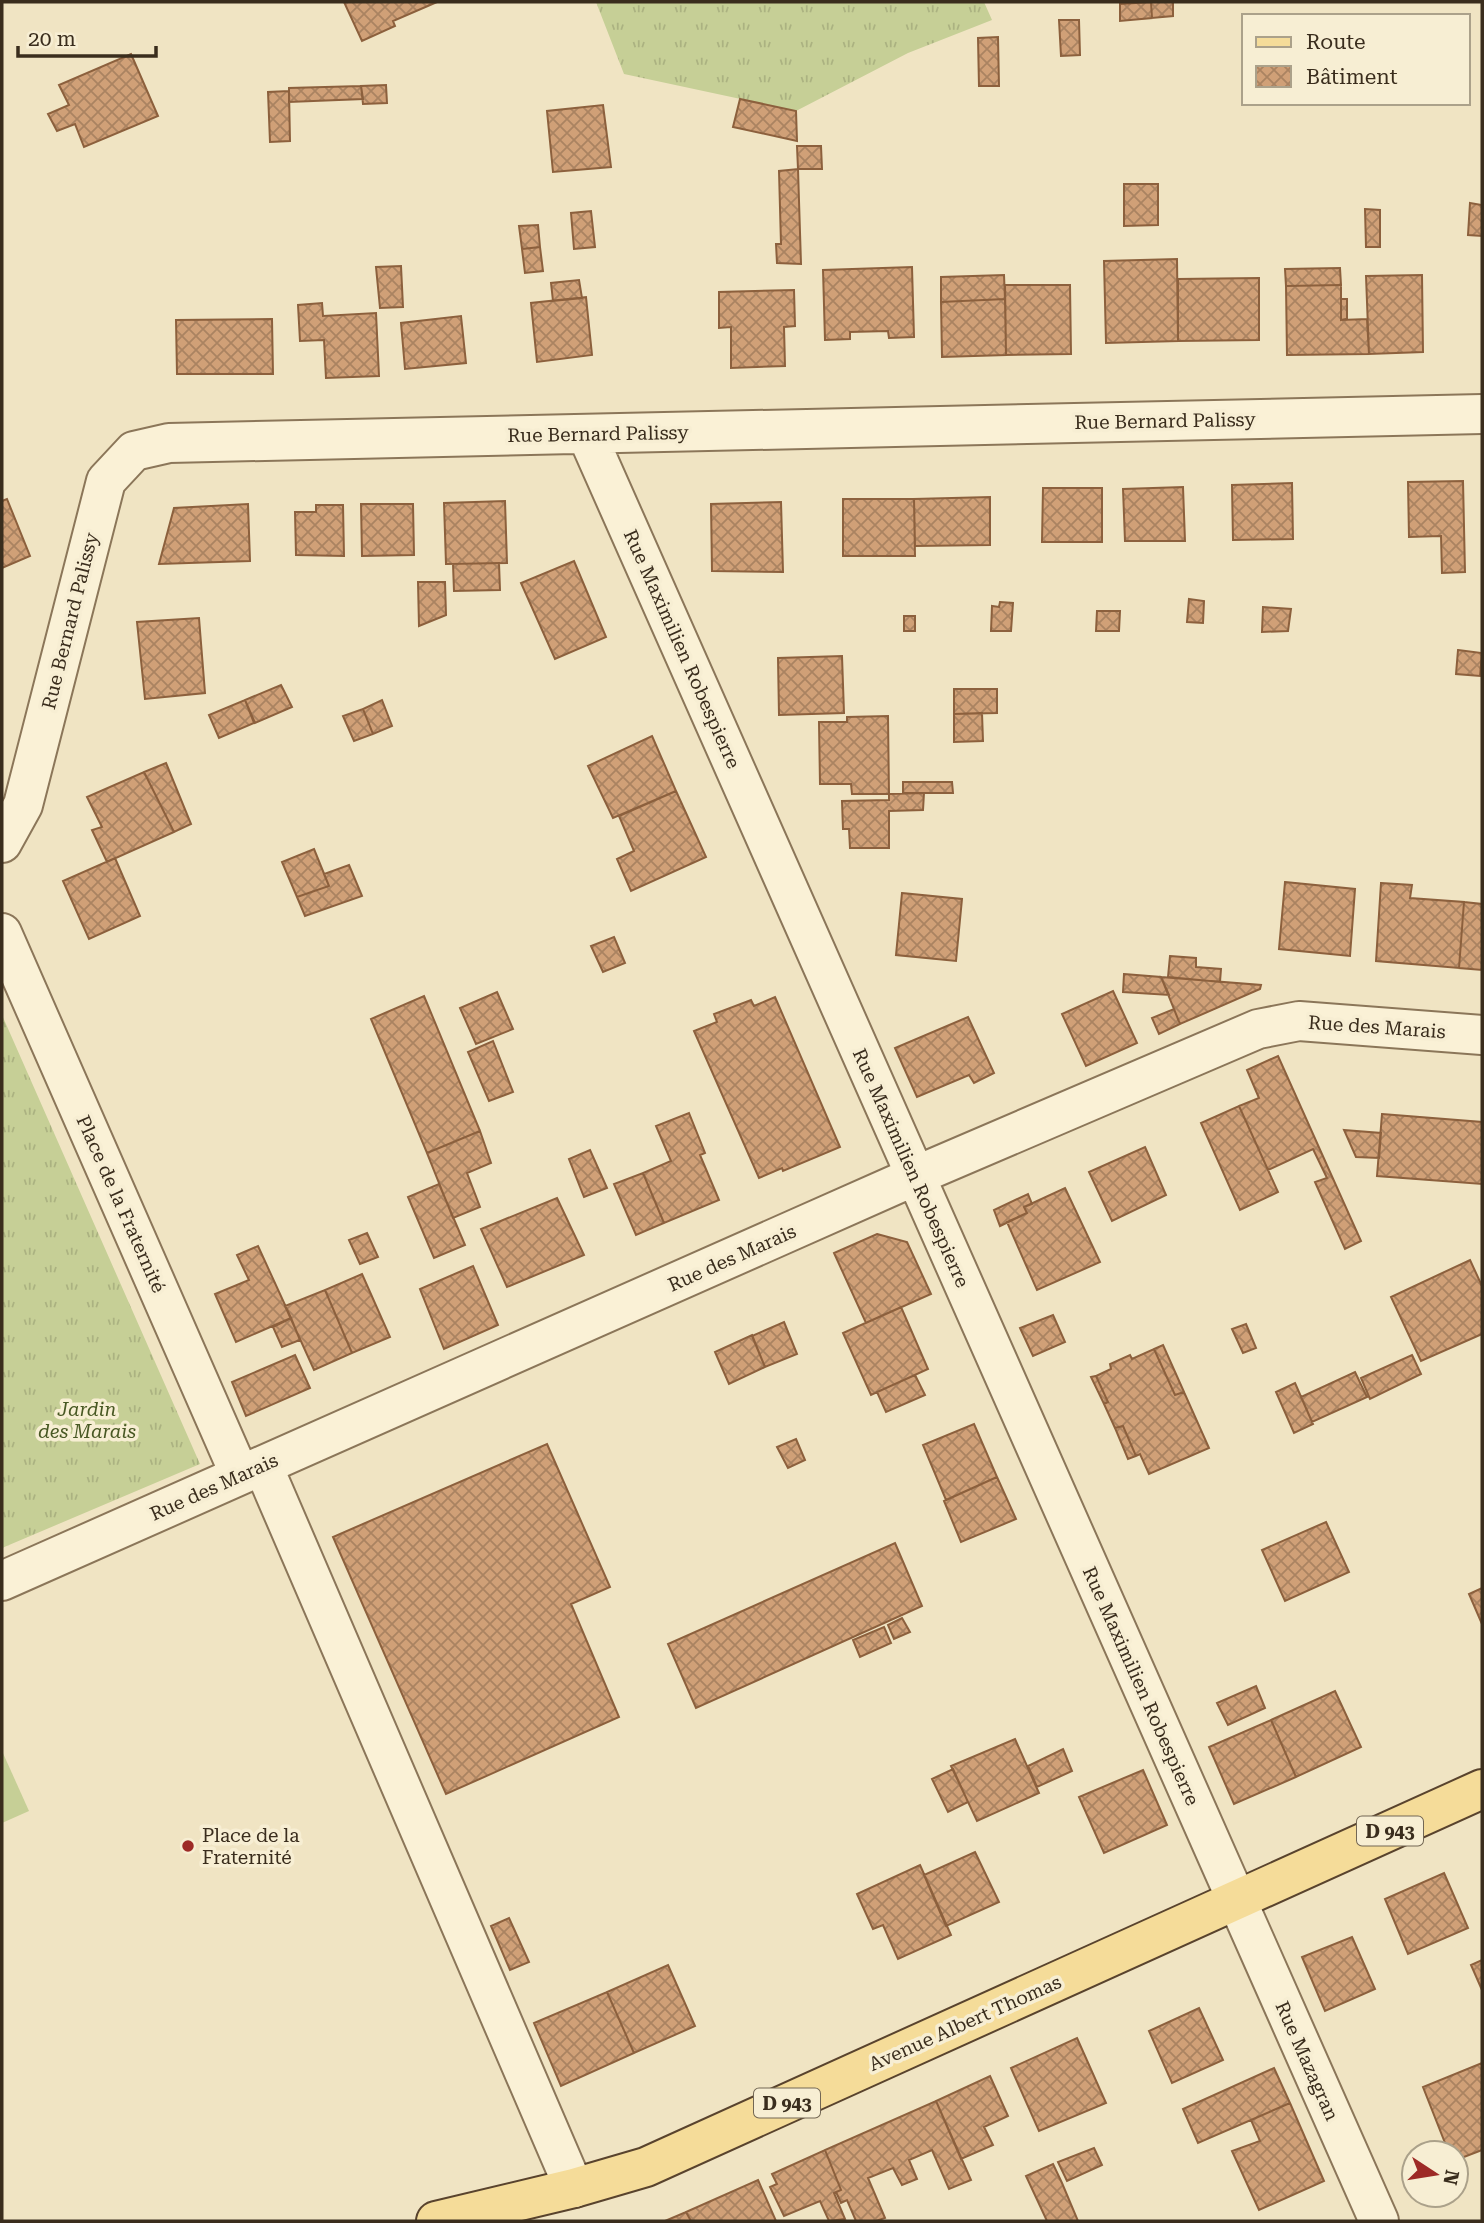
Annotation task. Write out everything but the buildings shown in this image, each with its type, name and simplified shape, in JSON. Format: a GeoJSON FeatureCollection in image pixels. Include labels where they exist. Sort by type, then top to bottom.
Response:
{"type":"FeatureCollection","features":[{"type":"Feature","properties":{"kind":"main road","name":"Avenue Albert Thomas"},"geometry":{"type":"LineString","coordinates":[[436,2221],[573,2188],[646,2167],[1482,1789]]}},
{"type":"Feature","properties":{"kind":"street","name":"Rue Bernard Palissy"},"geometry":{"type":"LineString","coordinates":[[2,842],[23,805],[106,481],[134,451],[169,443],[1482,414]]}},
{"type":"Feature","properties":{"kind":"street","name":"Rue Maximilien Robespierre"},"geometry":{"type":"LineString","coordinates":[[587,435],[1236,1901]]}},
{"type":"Feature","properties":{"kind":"street","name":"Place de la Fraternité"},"geometry":{"type":"LineString","coordinates":[[2,933],[251,1471],[573,2188]]}},
{"type":"Feature","properties":{"kind":"street","name":"Rue des Marais"},"geometry":{"type":"LineString","coordinates":[[2,1581],[915,1177],[1258,1029],[1299,1021],[1482,1035]]}},
{"type":"Feature","properties":{"kind":"street","name":"Rue Mazagran"},"geometry":{"type":"LineString","coordinates":[[1236,1901],[1379,2221]]}},
{"type":"Feature","properties":{"kind":"green space"},"geometry":{"type":"Polygon","coordinates":[[[596,2],[984,2],[992,20],[908,53],[796,111],[624,74],[596,2]]]}},
{"type":"Feature","properties":{"kind":"green space","name":"Jardin des Marais"},"geometry":{"type":"Polygon","coordinates":[[[2,1015],[200,1464],[2,1548],[2,1015]]]}},
{"type":"Feature","properties":{"kind":"green space"},"geometry":{"type":"Polygon","coordinates":[[[2,1751],[29,1811],[2,1823],[2,1751]]]}},
{"type":"Feature","properties":{"kind":"place","name":"Place de la Fraternité"},"geometry":{"type":"Point","coordinates":[188,1846]}}]}
